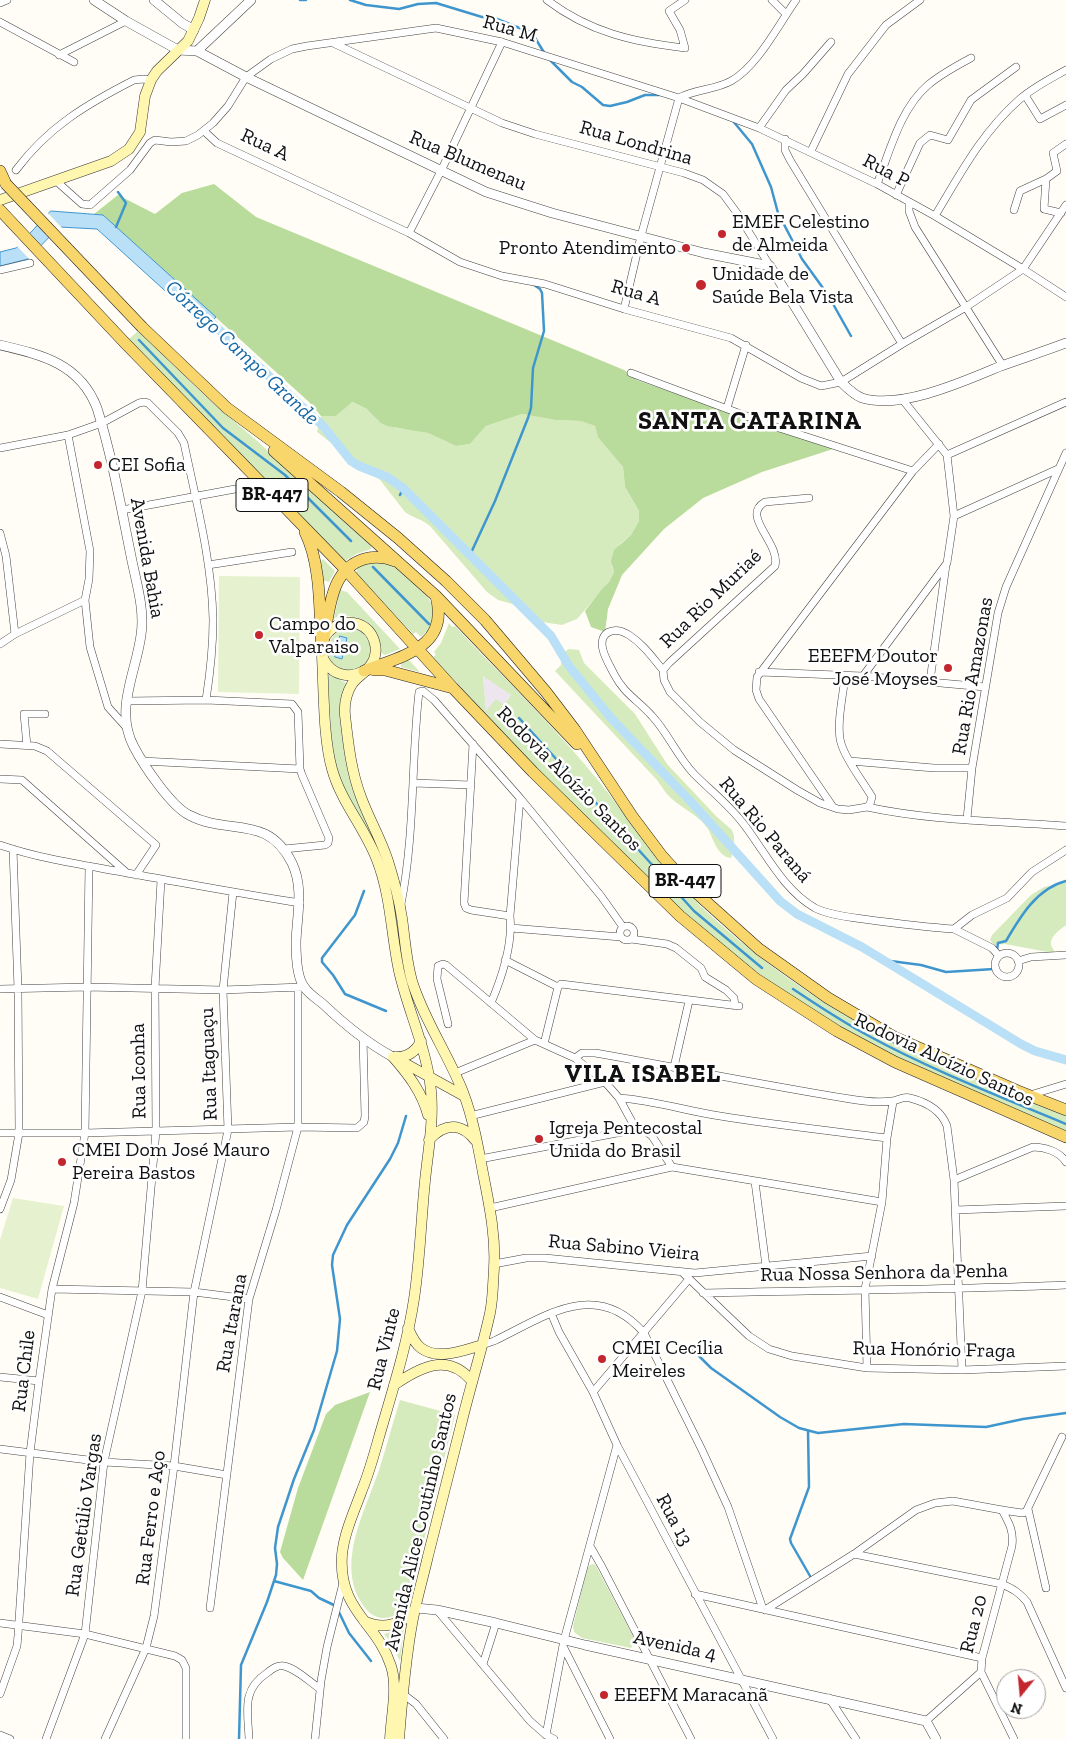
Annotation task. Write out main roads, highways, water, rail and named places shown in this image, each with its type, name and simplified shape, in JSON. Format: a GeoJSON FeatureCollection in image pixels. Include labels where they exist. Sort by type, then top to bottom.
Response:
{"type":"FeatureCollection","features":[{"type":"Feature","properties":{"kind":"main road"},"geometry":{"type":"LineString","coordinates":[[0,200],[111,162],[129,149],[140,132],[145,96],[151,80],[157,71],[188,41],[205,0]]}},
{"type":"Feature","properties":{"kind":"main road","name":"Rodovia Aloízio Santos"},"geometry":{"type":"LineString","coordinates":[[2,177],[142,327],[227,408],[341,492],[398,538],[446,581],[485,620],[546,692],[662,856],[692,889],[759,949],[828,998],[894,1037],[1066,1110]]}},
{"type":"Feature","properties":{"kind":"main road","name":"Rodovia Aloízio Santos"},"geometry":{"type":"LineString","coordinates":[[0,210],[125,343],[346,570],[532,772],[680,916],[756,979],[838,1031],[895,1062],[1066,1136]]}},
{"type":"Feature","properties":{"kind":"main road"},"geometry":{"type":"LineString","coordinates":[[227,408],[436,596],[601,768]]}},
{"type":"Feature","properties":{"kind":"main road"},"geometry":{"type":"LineString","coordinates":[[301,524],[311,545],[316,565],[323,646],[327,665],[336,673],[348,676],[359,674],[418,648],[429,640],[439,616],[436,596]]}},
{"type":"Feature","properties":{"kind":"main road"},"geometry":{"type":"LineString","coordinates":[[323,646],[334,588],[346,570],[352,564],[367,558],[383,558],[399,563]]}},
{"type":"Feature","properties":{"kind":"main road"},"geometry":{"type":"LineString","coordinates":[[323,646],[326,636],[334,627],[345,623],[357,624],[367,630],[374,640],[376,651],[372,663],[364,671]]}},
{"type":"Feature","properties":{"kind":"main road","name":"Rua Vinte"},"geometry":{"type":"LineString","coordinates":[[323,646],[328,744],[331,766],[343,797],[365,832],[381,871],[390,903],[400,973],[421,1042],[429,1076],[432,1102],[414,1298],[394,1385],[372,1462],[346,1534],[342,1558],[343,1582],[349,1599],[362,1620]]}},
{"type":"Feature","properties":{"kind":"main road"},"geometry":{"type":"LineString","coordinates":[[364,671],[385,670],[454,688]]}},
{"type":"Feature","properties":{"kind":"main road","name":"Avenida Alice Coutinho Santos"},"geometry":{"type":"LineString","coordinates":[[364,671],[350,687],[344,705],[351,762],[361,798],[384,846],[400,909],[407,961],[412,982],[455,1073],[470,1116],[490,1208],[494,1264],[491,1310],[471,1380],[416,1608],[410,1638],[399,1739]]}},
{"type":"Feature","properties":{"kind":"main road"},"geometry":{"type":"LineString","coordinates":[[393,1057],[409,1055],[421,1042]]}},
{"type":"Feature","properties":{"kind":"main road"},"geometry":{"type":"LineString","coordinates":[[393,1057],[464,1096]]}},
{"type":"Feature","properties":{"kind":"main road"},"geometry":{"type":"LineString","coordinates":[[393,1057],[420,1092],[427,1109],[431,1128]]}},
{"type":"Feature","properties":{"kind":"main road"},"geometry":{"type":"LineString","coordinates":[[429,1140],[435,1133],[446,1127],[458,1127],[469,1132],[477,1142]]}},
{"type":"Feature","properties":{"kind":"main road"},"geometry":{"type":"LineString","coordinates":[[408,1328],[419,1347],[433,1353],[454,1352],[482,1345]]}},
{"type":"Feature","properties":{"kind":"main road"},"geometry":{"type":"LineString","coordinates":[[394,1385],[419,1369],[443,1365],[459,1370],[471,1380]]}},
{"type":"Feature","properties":{"kind":"main road"},"geometry":{"type":"LineString","coordinates":[[362,1620],[371,1624],[391,1625],[405,1619],[416,1608]]}},
{"type":"Feature","properties":{"kind":"main road"},"geometry":{"type":"LineString","coordinates":[[362,1620],[381,1645],[392,1669],[394,1683],[390,1739]]}},
{"type":"Feature","properties":{"kind":"water"},"geometry":{"type":"Polygon","coordinates":[[[51,211],[103,215],[216,317],[206,328],[97,229],[59,227],[28,259],[0,266],[0,252],[16,248],[51,211]]]}},
{"type":"Feature","properties":{"kind":"water"},"geometry":{"type":"Polygon","coordinates":[[[340,636],[347,638],[342,659],[335,657],[340,636]]]}},
{"type":"Feature","properties":{"kind":"waterway"},"geometry":{"type":"LineString","coordinates":[[300,0],[306,0]]}},
{"type":"Feature","properties":{"kind":"waterway"},"geometry":{"type":"LineString","coordinates":[[350,0],[366,5],[399,9],[418,4],[436,3],[482,17],[492,17],[532,33],[545,54]]}},
{"type":"Feature","properties":{"kind":"waterway"},"geometry":{"type":"LineString","coordinates":[[548,58],[572,82],[582,87],[603,105],[610,106],[627,102],[645,95],[660,95]]}},
{"type":"Feature","properties":{"kind":"waterway"},"geometry":{"type":"LineString","coordinates":[[733,121],[752,144],[771,187],[778,213],[802,259],[828,295],[851,336]]}},
{"type":"Feature","properties":{"kind":"waterway"},"geometry":{"type":"LineString","coordinates":[[116,227],[126,203],[118,192]]}},
{"type":"Feature","properties":{"kind":"waterway"},"geometry":{"type":"LineString","coordinates":[[470,555],[495,501],[531,408],[533,368],[544,331],[542,293],[534,285]]}},
{"type":"Feature","properties":{"kind":"waterway"},"geometry":{"type":"LineString","coordinates":[[202,314],[323,426],[351,461],[387,477],[403,488],[551,636],[569,666],[611,718],[692,803],[780,901],[797,914],[862,947],[1021,1044],[1035,1051],[1066,1060]]}},
{"type":"Feature","properties":{"kind":"waterway"},"geometry":{"type":"LineString","coordinates":[[139,340],[223,428],[285,475],[351,541]]}},
{"type":"Feature","properties":{"kind":"waterway","name":"Córrego Campo Grande"},"geometry":{"type":"LineString","coordinates":[[400,495],[403,488]]}},
{"type":"Feature","properties":{"kind":"waterway"},"geometry":{"type":"LineString","coordinates":[[373,567],[429,624]]}},
{"type":"Feature","properties":{"kind":"waterway"},"geometry":{"type":"LineString","coordinates":[[519,718],[694,911],[762,968]]}},
{"type":"Feature","properties":{"kind":"waterway"},"geometry":{"type":"LineString","coordinates":[[883,960],[921,965],[946,972],[994,969],[998,943],[1006,941],[1023,913],[1038,897],[1046,890],[1066,881]]}},
{"type":"Feature","properties":{"kind":"waterway"},"geometry":{"type":"LineString","coordinates":[[364,891],[355,915],[322,958],[322,962],[345,994],[386,1011]]}},
{"type":"Feature","properties":{"kind":"waterway"},"geometry":{"type":"LineString","coordinates":[[793,989],[848,1024],[891,1048],[965,1082],[1066,1124]]}},
{"type":"Feature","properties":{"kind":"waterway"},"geometry":{"type":"LineString","coordinates":[[239,1739],[241,1665],[276,1575],[275,1548],[278,1527],[294,1479],[314,1430],[337,1351],[340,1319],[332,1265],[333,1255],[347,1225],[390,1159],[398,1143],[406,1116]]}},
{"type":"Feature","properties":{"kind":"waterway"},"geometry":{"type":"LineString","coordinates":[[691,1348],[711,1368],[780,1417],[799,1428],[818,1433],[904,1424],[986,1427],[1023,1419],[1066,1413]]}},
{"type":"Feature","properties":{"kind":"waterway"},"geometry":{"type":"LineString","coordinates":[[808,1431],[809,1487],[790,1539],[810,1576]]}},
{"type":"Feature","properties":{"kind":"waterway"},"geometry":{"type":"LineString","coordinates":[[274,1581],[311,1591],[319,1598],[336,1606],[349,1633],[371,1661]]}},
{"type":"Feature","properties":{"kind":"place","name":"EMEF Celestino de Almeida"},"geometry":{"type":"Point","coordinates":[722,234]}},
{"type":"Feature","properties":{"kind":"place","name":"Pronto Atendimento"},"geometry":{"type":"Point","coordinates":[686,248]}},
{"type":"Feature","properties":{"kind":"place","name":"Unidade de Saúde Bela Vista"},"geometry":{"type":"Point","coordinates":[701,285]}},
{"type":"Feature","properties":{"kind":"place","name":"CEI Sofia"},"geometry":{"type":"Point","coordinates":[98,465]}},
{"type":"Feature","properties":{"kind":"place","name":"Campo do Valparaiso"},"geometry":{"type":"Point","coordinates":[259,635]}},
{"type":"Feature","properties":{"kind":"place","name":"EEEFM Doutor José Moyses"},"geometry":{"type":"Point","coordinates":[948,668]}},
{"type":"Feature","properties":{"kind":"place","name":"Igreja Pentecostal Unida do Brasil"},"geometry":{"type":"Point","coordinates":[539,1139]}},
{"type":"Feature","properties":{"kind":"place","name":"CMEI Dom José Mauro Pereira Bastos"},"geometry":{"type":"Point","coordinates":[62,1162]}},
{"type":"Feature","properties":{"kind":"place","name":"CMEI Cecília Meireles"},"geometry":{"type":"Point","coordinates":[602,1359]}},
{"type":"Feature","properties":{"kind":"place","name":"EEEFM Maracanã"},"geometry":{"type":"Point","coordinates":[604,1695]}},
{"type":"Feature","properties":{"kind":"district","name":"SANTA CATARINA"},"geometry":{"type":"Point","coordinates":[750,422]}},
{"type":"Feature","properties":{"kind":"district","name":"VILA ISABEL"},"geometry":{"type":"Point","coordinates":[643,1075]}}]}
